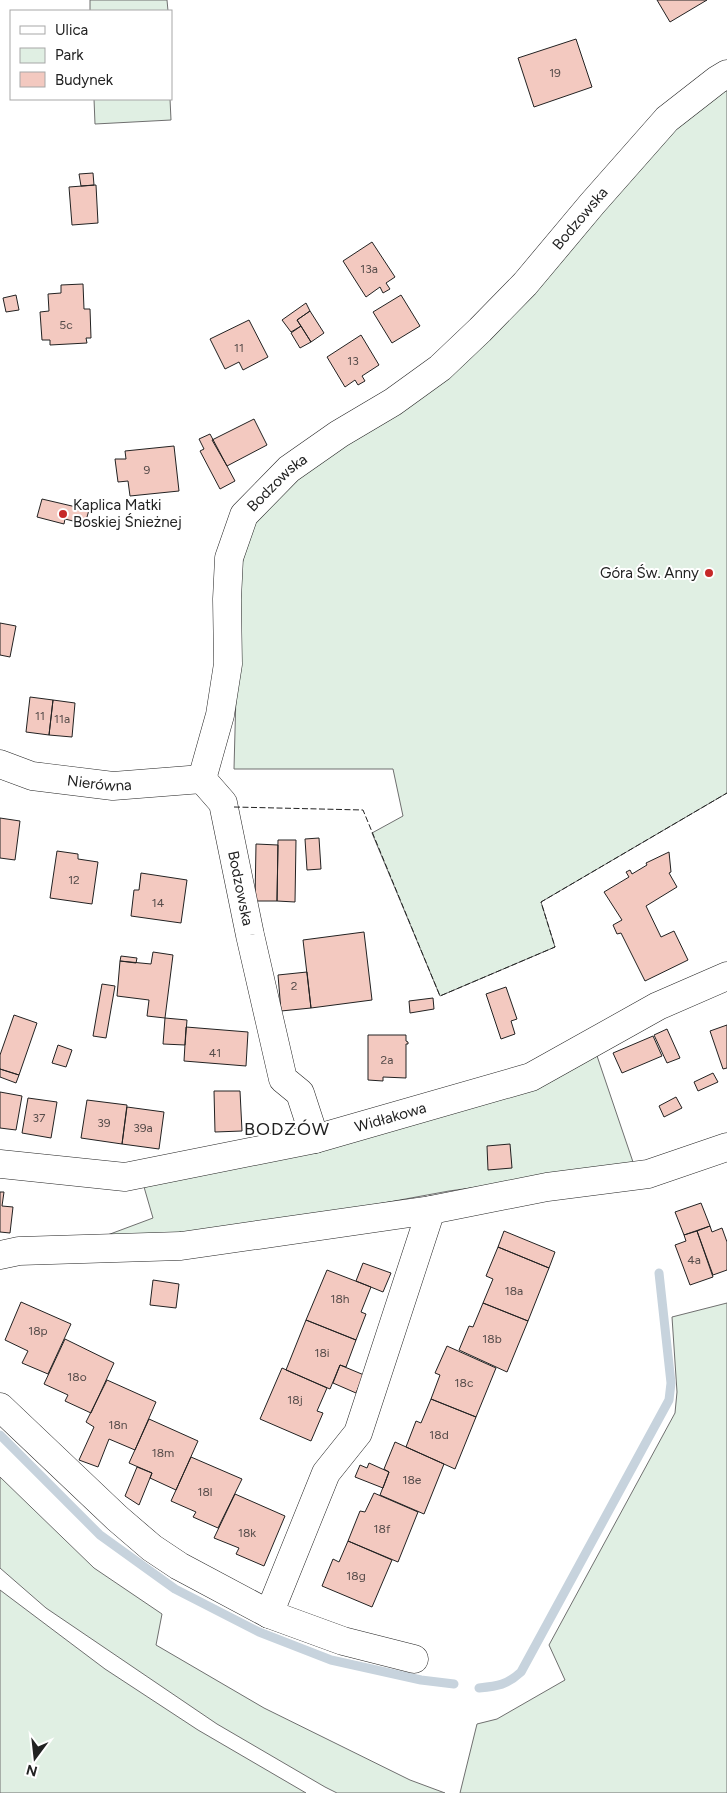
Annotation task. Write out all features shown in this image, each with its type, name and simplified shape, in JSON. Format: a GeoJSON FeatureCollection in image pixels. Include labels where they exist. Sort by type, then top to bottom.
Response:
{"type":"FeatureCollection","features":[{"type":"Feature","properties":{"kind":"street","name":"Bodzowska"},"geometry":{"type":"LineString","coordinates":[[315,1139],[300,1093],[283,1079],[250,935],[223,803],[202,779],[220,715],[228,664],[227,599],[229,558],[244,515],[289,469],[339,434],[393,402],[440,368],[525,284],[667,119],[727,74]]}},
{"type":"Feature","properties":{"kind":"street","name":"Nierówna"},"geometry":{"type":"LineString","coordinates":[[0,764],[32,776],[113,786],[202,779]]}},
{"type":"Feature","properties":{"kind":"street","name":"Widłakowa"},"geometry":{"type":"LineString","coordinates":[[0,1164],[124,1178],[315,1139],[531,1077],[658,1006],[727,976]]}},
{"type":"Feature","properties":{"kind":"street"},"geometry":{"type":"LineString","coordinates":[[0,1255],[19,1252],[181,1246],[431,1210],[547,1187],[648,1174],[727,1147]]}},
{"type":"Feature","properties":{"kind":"street"},"geometry":{"type":"LineString","coordinates":[[269,1614],[326,1473],[358,1433],[431,1210]]}},
{"type":"Feature","properties":{"kind":"street"},"geometry":{"type":"LineString","coordinates":[[0,1407],[117,1518],[152,1548],[179,1566],[269,1614],[343,1640],[414,1659]]}},
{"type":"Feature","properties":{"kind":"green space"},"geometry":{"type":"Polygon","coordinates":[[[90,0],[167,0],[168,10],[90,10],[90,0]]]}},
{"type":"Feature","properties":{"kind":"green space"},"geometry":{"type":"Polygon","coordinates":[[[727,87],[727,793],[541,902],[555,947],[440,996],[372,833],[403,816],[393,769],[234,769],[239,581],[248,533],[265,504],[304,471],[431,384],[671,127],[727,87]]]}},
{"type":"Feature","properties":{"kind":"green space"},"geometry":{"type":"Polygon","coordinates":[[[94,100],[170,100],[171,120],[95,124],[94,100]]]}},
{"type":"Feature","properties":{"kind":"green space"},"geometry":{"type":"Polygon","coordinates":[[[595,1050],[634,1165],[449,1191],[176,1241],[86,1243],[153,1218],[144,1187],[318,1149],[595,1050]]]}},
{"type":"Feature","properties":{"kind":"green space"},"geometry":{"type":"Polygon","coordinates":[[[727,1303],[727,1793],[460,1793],[477,1724],[497,1719],[565,1680],[549,1645],[675,1413],[677,1392],[672,1317],[727,1303]]]}},
{"type":"Feature","properties":{"kind":"green space"},"geometry":{"type":"Polygon","coordinates":[[[0,1477],[94,1568],[162,1614],[156,1645],[264,1708],[410,1780],[445,1793],[337,1793],[217,1724],[46,1608],[0,1568],[0,1477]]]}},
{"type":"Feature","properties":{"kind":"green space"},"geometry":{"type":"Polygon","coordinates":[[[0,1590],[105,1669],[198,1730],[306,1793],[0,1793],[0,1590]]]}},
{"type":"Feature","properties":{"kind":"building"},"geometry":{"type":"Polygon","coordinates":[[[657,0],[707,0],[670,22],[657,0]]]}},
{"type":"Feature","properties":{"kind":"building"},"geometry":{"type":"Polygon","coordinates":[[[576,39],[592,87],[534,107],[518,58],[576,39]]]}},
{"type":"Feature","properties":{"kind":"building"},"geometry":{"type":"Polygon","coordinates":[[[93,173],[94,185],[81,186],[79,174],[93,173]]]}},
{"type":"Feature","properties":{"kind":"building"},"geometry":{"type":"Polygon","coordinates":[[[96,185],[98,223],[72,225],[69,187],[96,185]]]}},
{"type":"Feature","properties":{"kind":"building"},"geometry":{"type":"Polygon","coordinates":[[[372,242],[395,277],[386,283],[390,289],[383,293],[380,287],[366,297],[343,261],[372,242]]]}},
{"type":"Feature","properties":{"kind":"building"},"geometry":{"type":"Polygon","coordinates":[[[83,284],[84,309],[90,309],[91,338],[86,338],[87,343],[50,345],[50,340],[42,340],[40,312],[49,311],[48,294],[61,293],[61,285],[83,284]]]}},
{"type":"Feature","properties":{"kind":"building"},"geometry":{"type":"Polygon","coordinates":[[[16,295],[19,310],[6,312],[3,298],[16,295]]]}},
{"type":"Feature","properties":{"kind":"building"},"geometry":{"type":"Polygon","coordinates":[[[401,295],[420,326],[392,343],[373,312],[401,295]]]}},
{"type":"Feature","properties":{"kind":"building"},"geometry":{"type":"Polygon","coordinates":[[[306,303],[310,311],[297,320],[301,326],[291,332],[282,320],[306,303]]]}},
{"type":"Feature","properties":{"kind":"building"},"geometry":{"type":"Polygon","coordinates":[[[310,311],[324,333],[311,342],[297,320],[310,311]]]}},
{"type":"Feature","properties":{"kind":"building"},"geometry":{"type":"Polygon","coordinates":[[[249,320],[268,357],[243,370],[239,362],[225,369],[210,339],[249,320]]]}},
{"type":"Feature","properties":{"kind":"building"},"geometry":{"type":"Polygon","coordinates":[[[301,326],[311,342],[300,348],[291,333],[301,326]]]}},
{"type":"Feature","properties":{"kind":"building"},"geometry":{"type":"Polygon","coordinates":[[[361,335],[379,365],[362,376],[365,381],[358,385],[355,380],[345,387],[327,357],[361,335]]]}},
{"type":"Feature","properties":{"kind":"building"},"geometry":{"type":"Polygon","coordinates":[[[254,419],[267,445],[227,466],[212,440],[254,419]]]}},
{"type":"Feature","properties":{"kind":"building"},"geometry":{"type":"Polygon","coordinates":[[[210,434],[235,481],[220,489],[200,451],[204,449],[199,439],[210,434]]]}},
{"type":"Feature","properties":{"kind":"building"},"geometry":{"type":"Polygon","coordinates":[[[174,446],[179,491],[130,496],[128,481],[118,482],[115,459],[126,459],[125,451],[174,446]]]}},
{"type":"Feature","properties":{"kind":"building","name":"Kaplica Matki Boskiej Śnieżnej"},"geometry":{"type":"Polygon","coordinates":[[[42,499],[89,510],[85,524],[65,519],[64,524],[37,517],[42,499]]]}},
{"type":"Feature","properties":{"kind":"building"},"geometry":{"type":"Polygon","coordinates":[[[0,623],[16,626],[10,657],[0,655],[0,623]]]}},
{"type":"Feature","properties":{"kind":"building"},"geometry":{"type":"Polygon","coordinates":[[[30,697],[53,700],[49,735],[26,732],[30,697]]]}},
{"type":"Feature","properties":{"kind":"building"},"geometry":{"type":"Polygon","coordinates":[[[53,700],[75,703],[72,737],[49,735],[53,700]]]}},
{"type":"Feature","properties":{"kind":"building"},"geometry":{"type":"Polygon","coordinates":[[[0,818],[20,821],[15,860],[0,858],[0,818]]]}},
{"type":"Feature","properties":{"kind":"building"},"geometry":{"type":"Polygon","coordinates":[[[319,838],[321,869],[307,870],[305,839],[319,838]]]}},
{"type":"Feature","properties":{"kind":"building"},"geometry":{"type":"Polygon","coordinates":[[[278,840],[296,840],[295,902],[277,901],[278,840]]]}},
{"type":"Feature","properties":{"kind":"building"},"geometry":{"type":"Polygon","coordinates":[[[256,844],[278,845],[277,901],[255,901],[256,844]]]}},
{"type":"Feature","properties":{"kind":"building"},"geometry":{"type":"Polygon","coordinates":[[[57,851],[78,854],[78,859],[98,862],[92,904],[50,898],[57,851]]]}},
{"type":"Feature","properties":{"kind":"building"},"geometry":{"type":"Polygon","coordinates":[[[669,852],[671,872],[669,873],[677,887],[646,906],[661,937],[674,931],[688,960],[645,981],[621,933],[617,934],[613,925],[622,920],[604,892],[629,877],[626,872],[630,870],[632,874],[647,865],[646,863],[669,852]]]}},
{"type":"Feature","properties":{"kind":"building"},"geometry":{"type":"Polygon","coordinates":[[[141,873],[187,880],[181,923],[131,916],[134,890],[139,890],[141,873]]]}},
{"type":"Feature","properties":{"kind":"building"},"geometry":{"type":"Polygon","coordinates":[[[364,932],[372,1000],[311,1008],[303,940],[364,932]]]}},
{"type":"Feature","properties":{"kind":"building"},"geometry":{"type":"Polygon","coordinates":[[[153,952],[173,955],[165,1018],[147,1016],[149,1000],[117,996],[120,961],[151,964],[153,952]]]}},
{"type":"Feature","properties":{"kind":"building"},"geometry":{"type":"Polygon","coordinates":[[[121,956],[137,958],[136,963],[120,961],[121,956]]]}},
{"type":"Feature","properties":{"kind":"building"},"geometry":{"type":"Polygon","coordinates":[[[307,972],[311,1008],[281,1011],[278,975],[307,972]]]}},
{"type":"Feature","properties":{"kind":"building"},"geometry":{"type":"Polygon","coordinates":[[[102,984],[115,986],[106,1038],[93,1036],[102,984]]]}},
{"type":"Feature","properties":{"kind":"building"},"geometry":{"type":"Polygon","coordinates":[[[506,987],[517,1019],[511,1021],[515,1034],[501,1039],[486,994],[506,987]]]}},
{"type":"Feature","properties":{"kind":"building"},"geometry":{"type":"Polygon","coordinates":[[[433,998],[434,1009],[410,1013],[409,1001],[433,998]]]}},
{"type":"Feature","properties":{"kind":"building"},"geometry":{"type":"Polygon","coordinates":[[[14,1015],[37,1023],[19,1075],[0,1069],[0,1055],[14,1015]]]}},
{"type":"Feature","properties":{"kind":"building"},"geometry":{"type":"Polygon","coordinates":[[[165,1018],[187,1020],[185,1045],[163,1044],[165,1018]]]}},
{"type":"Feature","properties":{"kind":"building"},"geometry":{"type":"Polygon","coordinates":[[[727,1025],[727,1068],[723,1069],[710,1031],[727,1025]]]}},
{"type":"Feature","properties":{"kind":"building"},"geometry":{"type":"Polygon","coordinates":[[[186,1027],[248,1032],[246,1066],[184,1061],[186,1027]]]}},
{"type":"Feature","properties":{"kind":"building"},"geometry":{"type":"Polygon","coordinates":[[[667,1029],[680,1058],[667,1063],[654,1035],[667,1029]]]}},
{"type":"Feature","properties":{"kind":"building"},"geometry":{"type":"Polygon","coordinates":[[[368,1035],[406,1035],[408,1044],[406,1044],[406,1078],[383,1077],[383,1081],[368,1080],[368,1035]]]}},
{"type":"Feature","properties":{"kind":"building"},"geometry":{"type":"Polygon","coordinates":[[[653,1036],[662,1056],[622,1073],[613,1053],[653,1036]]]}},
{"type":"Feature","properties":{"kind":"building"},"geometry":{"type":"Polygon","coordinates":[[[58,1045],[72,1050],[66,1067],[52,1063],[58,1045]]]}},
{"type":"Feature","properties":{"kind":"building"},"geometry":{"type":"Polygon","coordinates":[[[0,1069],[19,1075],[16,1083],[0,1077],[0,1069]]]}},
{"type":"Feature","properties":{"kind":"building"},"geometry":{"type":"Polygon","coordinates":[[[713,1073],[718,1082],[698,1091],[694,1082],[713,1073]]]}},
{"type":"Feature","properties":{"kind":"building"},"geometry":{"type":"Polygon","coordinates":[[[214,1091],[240,1091],[242,1131],[215,1132],[214,1091]]]}},
{"type":"Feature","properties":{"kind":"building"},"geometry":{"type":"Polygon","coordinates":[[[0,1092],[22,1096],[16,1130],[0,1128],[0,1092]]]}},
{"type":"Feature","properties":{"kind":"building"},"geometry":{"type":"Polygon","coordinates":[[[676,1097],[682,1108],[664,1117],[659,1106],[676,1097]]]}},
{"type":"Feature","properties":{"kind":"building"},"geometry":{"type":"Polygon","coordinates":[[[28,1098],[57,1102],[51,1138],[22,1133],[28,1098]]]}},
{"type":"Feature","properties":{"kind":"building"},"geometry":{"type":"Polygon","coordinates":[[[87,1100],[127,1105],[122,1144],[81,1138],[87,1100]]]}},
{"type":"Feature","properties":{"kind":"building"},"geometry":{"type":"Polygon","coordinates":[[[127,1107],[164,1112],[159,1149],[122,1144],[127,1107]]]}},
{"type":"Feature","properties":{"kind":"building"},"geometry":{"type":"Polygon","coordinates":[[[510,1144],[512,1168],[488,1170],[487,1146],[510,1144]]]}},
{"type":"Feature","properties":{"kind":"building"},"geometry":{"type":"Polygon","coordinates":[[[0,1192],[4,1192],[2,1206],[13,1207],[10,1233],[0,1232],[0,1192]]]}},
{"type":"Feature","properties":{"kind":"building"},"geometry":{"type":"Polygon","coordinates":[[[701,1203],[710,1226],[684,1235],[675,1212],[701,1203]]]}},
{"type":"Feature","properties":{"kind":"building"},"geometry":{"type":"Polygon","coordinates":[[[710,1226],[712,1232],[722,1228],[727,1242],[727,1270],[713,1275],[697,1231],[710,1226]]]}},
{"type":"Feature","properties":{"kind":"building"},"geometry":{"type":"Polygon","coordinates":[[[504,1231],[555,1252],[549,1268],[498,1247],[504,1231]]]}},
{"type":"Feature","properties":{"kind":"building"},"geometry":{"type":"Polygon","coordinates":[[[697,1231],[713,1277],[690,1285],[675,1245],[686,1241],[684,1235],[697,1231]]]}},
{"type":"Feature","properties":{"kind":"building"},"geometry":{"type":"Polygon","coordinates":[[[498,1247],[549,1268],[528,1321],[483,1303],[493,1279],[486,1276],[498,1247]]]}},
{"type":"Feature","properties":{"kind":"building"},"geometry":{"type":"Polygon","coordinates":[[[363,1263],[391,1273],[383,1292],[356,1281],[363,1263]]]}},
{"type":"Feature","properties":{"kind":"building"},"geometry":{"type":"Polygon","coordinates":[[[327,1270],[371,1287],[361,1312],[366,1314],[356,1340],[306,1320],[327,1270]]]}},
{"type":"Feature","properties":{"kind":"building"},"geometry":{"type":"Polygon","coordinates":[[[153,1280],[179,1284],[176,1308],[150,1305],[153,1280]]]}},
{"type":"Feature","properties":{"kind":"building"},"geometry":{"type":"Polygon","coordinates":[[[21,1302],[71,1324],[48,1374],[22,1363],[28,1351],[5,1340],[21,1302]]]}},
{"type":"Feature","properties":{"kind":"building"},"geometry":{"type":"Polygon","coordinates":[[[483,1303],[528,1321],[507,1372],[459,1350],[469,1326],[473,1327],[483,1303]]]}},
{"type":"Feature","properties":{"kind":"building"},"geometry":{"type":"Polygon","coordinates":[[[306,1320],[356,1340],[346,1367],[340,1365],[330,1389],[286,1370],[306,1320]]]}},
{"type":"Feature","properties":{"kind":"building"},"geometry":{"type":"Polygon","coordinates":[[[65,1339],[114,1363],[91,1413],[65,1401],[68,1395],[44,1384],[65,1339]]]}},
{"type":"Feature","properties":{"kind":"building"},"geometry":{"type":"Polygon","coordinates":[[[447,1346],[496,1368],[476,1417],[431,1399],[440,1375],[435,1373],[447,1346]]]}},
{"type":"Feature","properties":{"kind":"building"},"geometry":{"type":"Polygon","coordinates":[[[340,1365],[364,1375],[356,1393],[333,1383],[340,1365]]]}},
{"type":"Feature","properties":{"kind":"building"},"geometry":{"type":"Polygon","coordinates":[[[282,1368],[327,1388],[317,1411],[323,1413],[311,1441],[260,1419],[282,1368]]]}},
{"type":"Feature","properties":{"kind":"building"},"geometry":{"type":"Polygon","coordinates":[[[107,1380],[156,1402],[135,1450],[109,1439],[98,1467],[79,1460],[94,1427],[86,1422],[107,1380]]]}},
{"type":"Feature","properties":{"kind":"building"},"geometry":{"type":"Polygon","coordinates":[[[431,1399],[476,1417],[455,1469],[406,1447],[416,1421],[421,1423],[431,1399]]]}},
{"type":"Feature","properties":{"kind":"building"},"geometry":{"type":"Polygon","coordinates":[[[149,1419],[198,1441],[176,1490],[150,1478],[152,1473],[129,1463],[149,1419]]]}},
{"type":"Feature","properties":{"kind":"building"},"geometry":{"type":"Polygon","coordinates":[[[395,1442],[444,1464],[424,1514],[380,1495],[389,1472],[384,1469],[395,1442]]]}},
{"type":"Feature","properties":{"kind":"building"},"geometry":{"type":"Polygon","coordinates":[[[191,1457],[242,1479],[218,1528],[193,1517],[196,1512],[171,1501],[191,1457]]]}},
{"type":"Feature","properties":{"kind":"building"},"geometry":{"type":"Polygon","coordinates":[[[369,1463],[389,1472],[383,1488],[355,1477],[360,1465],[367,1468],[369,1463]]]}},
{"type":"Feature","properties":{"kind":"building"},"geometry":{"type":"Polygon","coordinates":[[[137,1467],[152,1473],[139,1505],[125,1496],[137,1467]]]}},
{"type":"Feature","properties":{"kind":"building"},"geometry":{"type":"Polygon","coordinates":[[[374,1493],[418,1512],[398,1562],[348,1541],[360,1511],[365,1512],[374,1493]]]}},
{"type":"Feature","properties":{"kind":"building"},"geometry":{"type":"Polygon","coordinates":[[[235,1494],[285,1516],[264,1566],[236,1554],[239,1548],[214,1538],[235,1494]]]}},
{"type":"Feature","properties":{"kind":"building"},"geometry":{"type":"Polygon","coordinates":[[[348,1541],[392,1560],[372,1607],[322,1586],[333,1559],[339,1562],[348,1541]]]}},
{"type":"Feature","properties":{"kind":"waterway"},"geometry":{"type":"LineString","coordinates":[[479,1688],[502,1684],[521,1672],[669,1400],[671,1383],[659,1273]]}},
{"type":"Feature","properties":{"kind":"waterway"},"geometry":{"type":"LineString","coordinates":[[0,1435],[100,1535],[175,1589],[259,1632],[331,1660],[421,1680],[454,1684]]}},
{"type":"Feature","properties":{"kind":"fence"},"geometry":{"type":"LineString","coordinates":[[234,807],[363,810],[440,996],[555,947],[541,902],[727,793]]}},
{"type":"Feature","properties":{"kind":"place","name":"Kaplica Matki Boskiej Śnieżnej"},"geometry":{"type":"Point","coordinates":[63,514]}},
{"type":"Feature","properties":{"kind":"place","name":"Góra Św. Anny"},"geometry":{"type":"Point","coordinates":[709,573]}},
{"type":"Feature","properties":{"kind":"district","name":"BODZÓW"},"geometry":{"type":"Point","coordinates":[287,1129]}}]}
